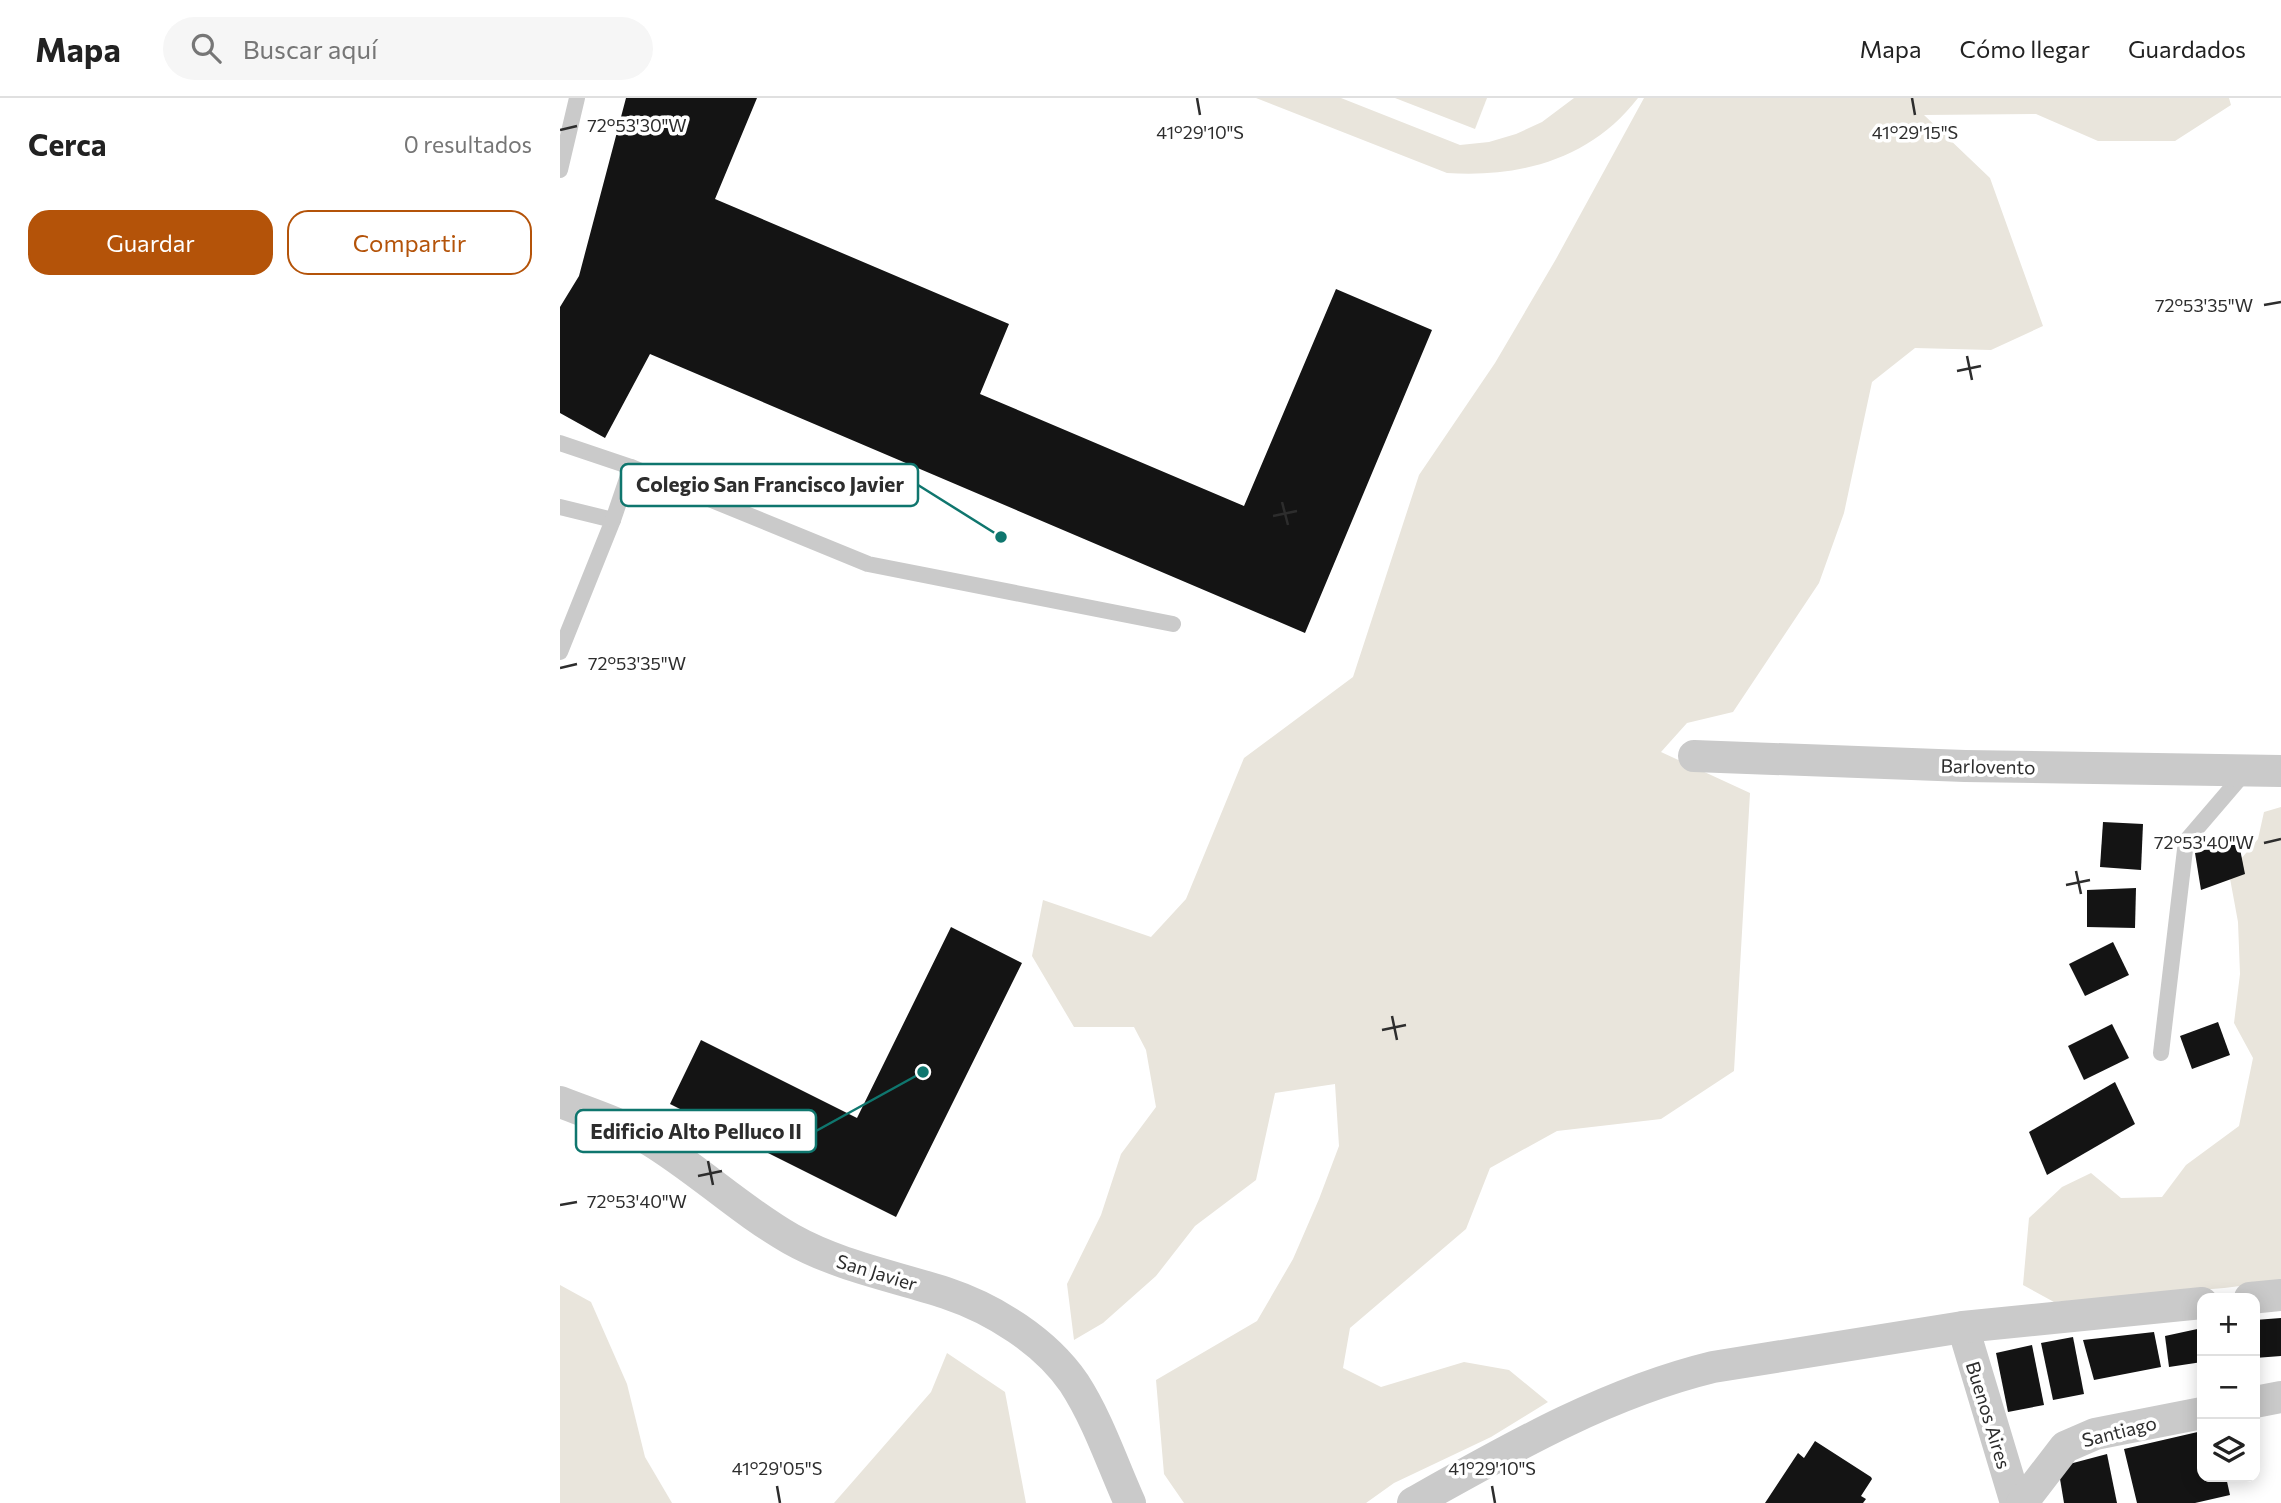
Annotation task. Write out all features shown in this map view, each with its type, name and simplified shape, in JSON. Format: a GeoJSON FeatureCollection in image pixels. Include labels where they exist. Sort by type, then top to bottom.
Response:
{"type":"FeatureCollection","features":[{"type":"Feature","properties":{"kind":"street","name":"Barlovento"},"geometry":{"type":"LineString","coordinates":[[1694,756],[1965,766],[2281,771]]}},
{"type":"Feature","properties":{"kind":"street","name":"San Javier"},"geometry":{"type":"LineString","coordinates":[[560,1102],[647,1139],[792,1240],[833,1259],[975,1304],[1021,1331],[1059,1363],[1075,1385],[1100,1432],[1130,1503]]}},
{"type":"Feature","properties":{"kind":"street"},"geometry":{"type":"LineString","coordinates":[[2260,1297],[2281,1295]]}},
{"type":"Feature","properties":{"kind":"street"},"geometry":{"type":"LineString","coordinates":[[1413,1503],[1604,1403],[1674,1376],[1713,1367],[1963,1327],[2197,1304]]}},
{"type":"Feature","properties":{"kind":"street","name":"Buenos Aires"},"geometry":{"type":"LineString","coordinates":[[1963,1327],[2016,1503]]}},
{"type":"Feature","properties":{"kind":"street"},"geometry":{"type":"LineString","coordinates":[[2260,1401],[2281,1397]]}},
{"type":"Feature","properties":{"kind":"street","name":"Santiago"},"geometry":{"type":"LineString","coordinates":[[2022,1503],[2065,1447],[2095,1434],[2197,1413]]}},
{"type":"Feature","properties":{"kind":"lane"},"geometry":{"type":"LineString","coordinates":[[560,170],[577,98]]}},
{"type":"Feature","properties":{"kind":"lane"},"geometry":{"type":"LineString","coordinates":[[560,443],[631,467],[868,564],[1173,624]]}},
{"type":"Feature","properties":{"kind":"lane"},"geometry":{"type":"LineString","coordinates":[[560,652],[614,520],[631,467]]}},
{"type":"Feature","properties":{"kind":"lane"},"geometry":{"type":"LineString","coordinates":[[560,507],[614,520]]}},
{"type":"Feature","properties":{"kind":"lane"},"geometry":{"type":"LineString","coordinates":[[2161,1053],[2186,841],[2246,770]]}},
{"type":"Feature","properties":{"kind":"shaded area"},"geometry":{"type":"Polygon","coordinates":[[[1256,98],[1341,98],[1460,145],[1489,142],[1516,134],[1542,122],[1574,98],[1638,98],[1599,136],[1576,150],[1527,168],[1474,174],[1447,173],[1256,98]]]}},
{"type":"Feature","properties":{"kind":"shaded area"},"geometry":{"type":"Polygon","coordinates":[[[1395,98],[1487,98],[1475,129],[1395,98]]]}},
{"type":"Feature","properties":{"kind":"shaded area"},"geometry":{"type":"Polygon","coordinates":[[[1644,98],[2229,98],[2231,105],[2175,141],[2098,141],[2036,114],[1924,115],[1990,178],[2043,326],[1991,350],[1915,348],[1872,382],[1844,513],[1819,583],[1733,712],[1687,723],[1661,752],[1750,793],[1734,1071],[1661,1119],[1557,1131],[1490,1168],[1466,1229],[1350,1328],[1343,1368],[1381,1387],[1464,1362],[1509,1370],[1548,1402],[1491,1437],[1394,1483],[1366,1503],[1184,1503],[1164,1474],[1156,1380],[1257,1321],[1293,1259],[1339,1146],[1335,1084],[1275,1093],[1256,1180],[1195,1226],[1156,1276],[1103,1323],[1074,1340],[1067,1284],[1101,1215],[1121,1154],[1156,1107],[1146,1050],[1134,1027],[1074,1027],[1032,956],[1043,900],[1151,937],[1186,899],[1244,758],[1353,677],[1419,475],[1495,363],[1556,259],[1644,98]]]}},
{"type":"Feature","properties":{"kind":"shaded area"},"geometry":{"type":"Polygon","coordinates":[[[2281,807],[2281,1281],[2054,1302],[2023,1285],[2029,1218],[2062,1187],[2091,1173],[2121,1198],[2162,1197],[2186,1165],[2239,1126],[2253,1058],[2234,1023],[2240,974],[2238,922],[2229,873],[2258,839],[2264,812],[2281,807]]]}},
{"type":"Feature","properties":{"kind":"shaded area"},"geometry":{"type":"Polygon","coordinates":[[[560,1285],[591,1302],[627,1384],[645,1457],[672,1503],[560,1503],[560,1285]]]}},
{"type":"Feature","properties":{"kind":"shaded area"},"geometry":{"type":"Polygon","coordinates":[[[947,1353],[1005,1392],[1026,1503],[834,1503],[931,1392],[947,1353]]]}},
{"type":"Feature","properties":{"kind":"building"},"geometry":{"type":"Polygon","coordinates":[[[626,98],[757,98],[715,199],[1009,324],[980,394],[1244,506],[1336,289],[1432,330],[1305,633],[650,354],[605,438],[560,413],[560,307],[579,276],[626,98]]]}},
{"type":"Feature","properties":{"kind":"building"},"geometry":{"type":"Polygon","coordinates":[[[2103,822],[2143,824],[2141,870],[2100,867],[2103,822]]]}},
{"type":"Feature","properties":{"kind":"building"},"geometry":{"type":"Polygon","coordinates":[[[2238,839],[2245,874],[2201,890],[2195,853],[2238,839]]]}},
{"type":"Feature","properties":{"kind":"building"},"geometry":{"type":"Polygon","coordinates":[[[2136,888],[2135,928],[2087,927],[2087,890],[2136,888]]]}},
{"type":"Feature","properties":{"kind":"building"},"geometry":{"type":"Polygon","coordinates":[[[951,927],[1022,963],[896,1217],[670,1104],[701,1040],[857,1118],[951,927]]]}},
{"type":"Feature","properties":{"kind":"building"},"geometry":{"type":"Polygon","coordinates":[[[2113,942],[2129,975],[2085,996],[2069,964],[2113,942]]]}},
{"type":"Feature","properties":{"kind":"building"},"geometry":{"type":"Polygon","coordinates":[[[2218,1022],[2230,1055],[2192,1069],[2180,1036],[2218,1022]]]}},
{"type":"Feature","properties":{"kind":"building"},"geometry":{"type":"Polygon","coordinates":[[[2112,1024],[2129,1058],[2084,1080],[2068,1046],[2112,1024]]]}},
{"type":"Feature","properties":{"kind":"building"},"geometry":{"type":"Polygon","coordinates":[[[2115,1082],[2135,1124],[2047,1175],[2029,1132],[2115,1082]]]}},
{"type":"Feature","properties":{"kind":"building"},"geometry":{"type":"Polygon","coordinates":[[[2281,1318],[2281,1356],[2260,1358],[2260,1320],[2281,1318]]]}},
{"type":"Feature","properties":{"kind":"building"},"geometry":{"type":"Polygon","coordinates":[[[2197,1329],[2197,1363],[2169,1367],[2165,1336],[2197,1329]]]}},
{"type":"Feature","properties":{"kind":"building"},"geometry":{"type":"Polygon","coordinates":[[[2154,1332],[2161,1367],[2094,1380],[2083,1340],[2154,1332]]]}},
{"type":"Feature","properties":{"kind":"building"},"geometry":{"type":"Polygon","coordinates":[[[2073,1337],[2084,1394],[2053,1400],[2041,1343],[2073,1337]]]}},
{"type":"Feature","properties":{"kind":"building"},"geometry":{"type":"Polygon","coordinates":[[[2032,1345],[2044,1405],[2008,1412],[1996,1353],[2032,1345]]]}},
{"type":"Feature","properties":{"kind":"building"},"geometry":{"type":"Polygon","coordinates":[[[2197,1432],[2197,1482],[2227,1482],[2230,1495],[2195,1503],[2137,1503],[2124,1449],[2197,1432]]]}},
{"type":"Feature","properties":{"kind":"building"},"geometry":{"type":"Polygon","coordinates":[[[1815,1441],[1871,1477],[1861,1496],[1866,1499],[1863,1503],[1765,1503],[1798,1453],[1804,1458],[1815,1441]]]}},
{"type":"Feature","properties":{"kind":"building"},"geometry":{"type":"Polygon","coordinates":[[[2107,1454],[2117,1503],[2064,1503],[2058,1467],[2107,1454]]]}},
{"type":"Feature","properties":{"kind":"place","name":"Colegio San Francisco Javier"},"geometry":{"type":"Point","coordinates":[1001,537]}},
{"type":"Feature","properties":{"kind":"place","name":"Edificio Alto Pelluco II"},"geometry":{"type":"Point","coordinates":[923,1072]}}]}
